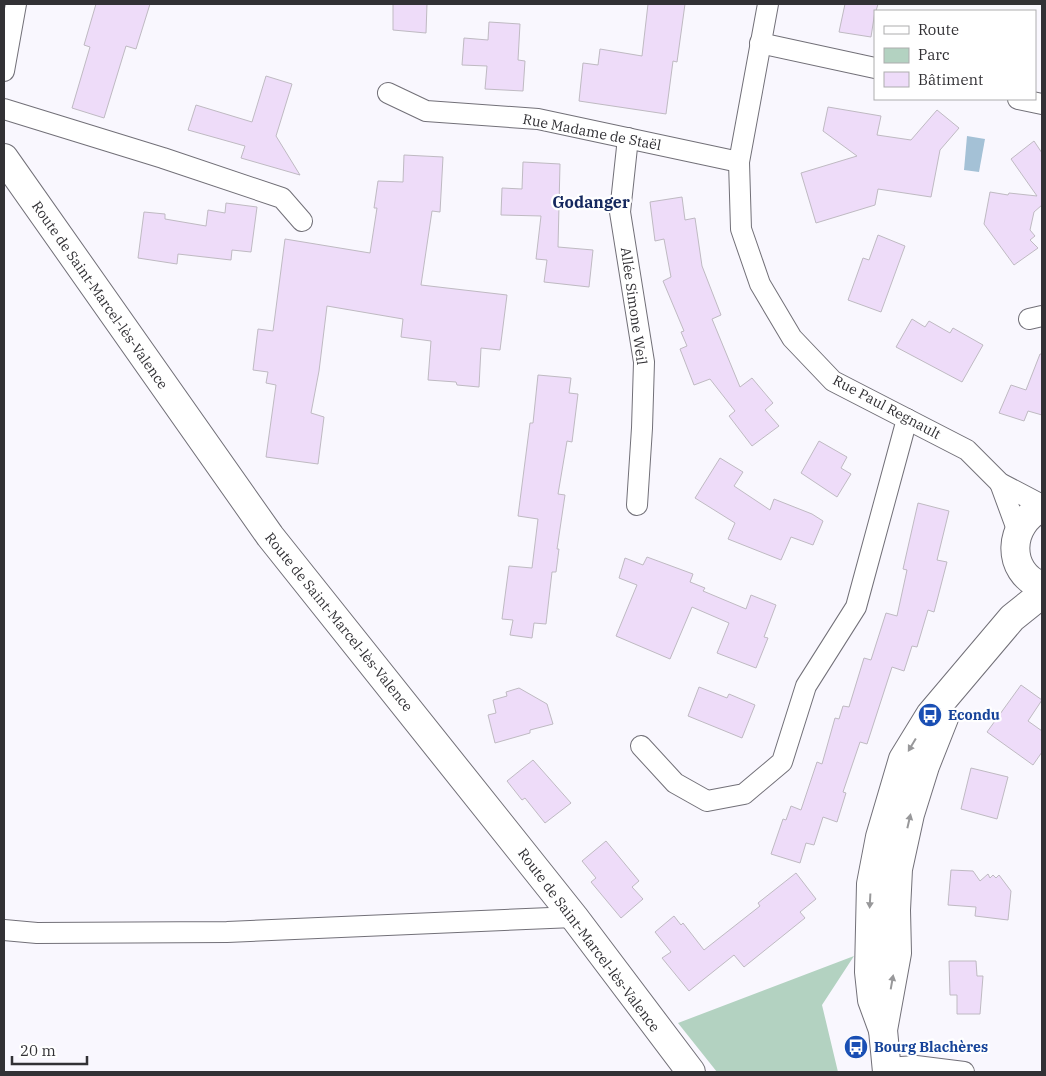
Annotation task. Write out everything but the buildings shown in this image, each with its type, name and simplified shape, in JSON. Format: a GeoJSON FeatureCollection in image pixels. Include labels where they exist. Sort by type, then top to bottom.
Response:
{"type":"FeatureCollection","features":[{"type":"Feature","properties":{"kind":"main road","name":"Route de Saint-Marcel-lès-Valence"},"geometry":{"type":"LineString","coordinates":[[4,158],[270,536],[574,917],[691,1072]]}},
{"type":"Feature","properties":{"kind":"main road"},"geometry":{"type":"LineString","coordinates":[[1042,506],[1024,520],[1018,532],[1016,542],[1019,564],[1026,575],[1036,584],[1042,586]]}},
{"type":"Feature","properties":{"kind":"main road"},"geometry":{"type":"LineString","coordinates":[[1012,618],[1019,564]]}},
{"type":"Feature","properties":{"kind":"main road"},"geometry":{"type":"LineString","coordinates":[[887,1070],[884,1030],[872,1000],[869,972],[871,884],[880,837],[903,759],[930,715],[1012,618],[1042,594]]}},
{"type":"Feature","properties":{"kind":"street"},"geometry":{"type":"LineString","coordinates":[[4,71],[16,4]]}},
{"type":"Feature","properties":{"kind":"street","name":"Rue Paul Regnault"},"geometry":{"type":"LineString","coordinates":[[768,4],[739,162],[742,230],[760,284],[792,338],[833,381],[967,450],[1000,484],[1042,506]]}},
{"type":"Feature","properties":{"kind":"street"},"geometry":{"type":"LineString","coordinates":[[760,43],[874,68]]}},
{"type":"Feature","properties":{"kind":"street","name":"Rue Madame de Staël"},"geometry":{"type":"LineString","coordinates":[[388,93],[426,111],[538,118],[739,162]]}},
{"type":"Feature","properties":{"kind":"street"},"geometry":{"type":"LineString","coordinates":[[1023,100],[1042,104]]}},
{"type":"Feature","properties":{"kind":"street"},"geometry":{"type":"LineString","coordinates":[[4,109],[163,158],[282,198],[302,221]]}},
{"type":"Feature","properties":{"kind":"street","name":"Allée Simone Weil"},"geometry":{"type":"LineString","coordinates":[[628,138],[620,212],[644,362],[642,428],[636,505]]}},
{"type":"Feature","properties":{"kind":"street"},"geometry":{"type":"LineString","coordinates":[[641,746],[675,782],[707,802],[744,794],[782,762],[806,686],[856,607],[906,419]]}},
{"type":"Feature","properties":{"kind":"street","name":"Rue Paul Regnault"},"geometry":{"type":"LineString","coordinates":[[1000,484],[1018,532]]}},
{"type":"Feature","properties":{"kind":"street"},"geometry":{"type":"LineString","coordinates":[[4,930],[37,933],[226,932],[574,917]]}},
{"type":"Feature","properties":{"kind":"street"},"geometry":{"type":"LineString","coordinates":[[887,1070],[916,1066],[964,1072]]}},
{"type":"Feature","properties":{"kind":"green space"},"geometry":{"type":"Polygon","coordinates":[[[854,956],[822,1005],[838,1072],[717,1072],[678,1023],[854,956]]]}},
{"type":"Feature","properties":{"kind":"water"},"geometry":{"type":"Polygon","coordinates":[[[967,136],[985,139],[979,172],[964,170],[967,136]]]}},
{"type":"Feature","properties":{"kind":"place","name":"Econdu"},"geometry":{"type":"Point","coordinates":[930,715]}},
{"type":"Feature","properties":{"kind":"place","name":"Bourg Blachères"},"geometry":{"type":"Point","coordinates":[856,1047]}},
{"type":"Feature","properties":{"kind":"district","name":"Godanger"},"geometry":{"type":"Point","coordinates":[591,202]}}]}
